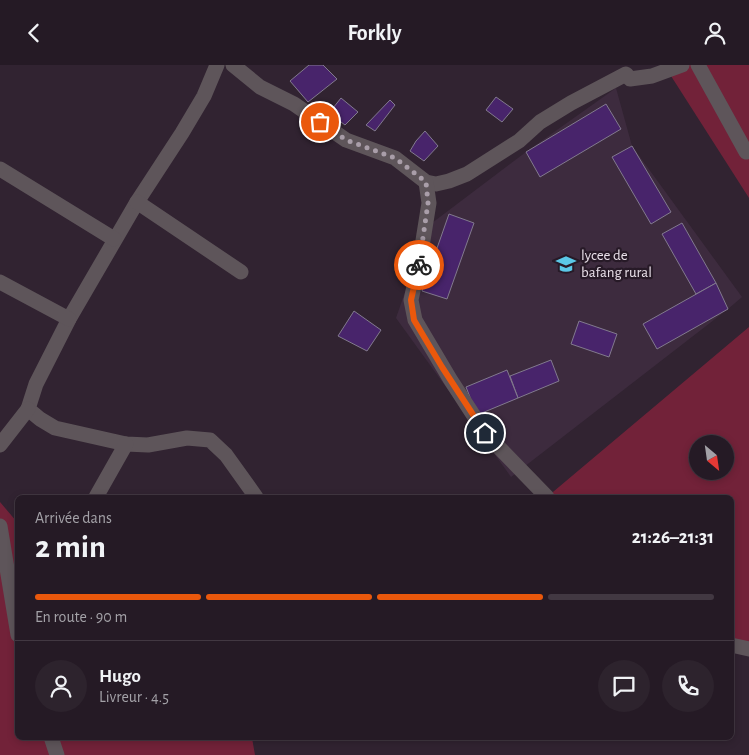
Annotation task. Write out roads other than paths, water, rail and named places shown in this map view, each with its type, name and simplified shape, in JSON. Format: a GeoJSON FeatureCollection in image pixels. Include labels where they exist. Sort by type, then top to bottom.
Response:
{"type":"FeatureCollection","features":[{"type":"Feature","properties":{"kind":"street"},"geometry":{"type":"LineString","coordinates":[[0,445],[28,409],[36,384],[69,319],[114,239],[204,96],[217,65]]}},
{"type":"Feature","properties":{"kind":"street"},"geometry":{"type":"LineString","coordinates":[[233,65],[260,87],[294,105],[346,140],[395,158],[426,182],[436,184],[468,174],[519,141],[540,122],[630,69],[630,79],[652,76],[682,65]]}},
{"type":"Feature","properties":{"kind":"street"},"geometry":{"type":"LineString","coordinates":[[698,65],[746,152]]}},
{"type":"Feature","properties":{"kind":"street"},"geometry":{"type":"LineString","coordinates":[[0,169],[114,239]]}},
{"type":"Feature","properties":{"kind":"street"},"geometry":{"type":"LineString","coordinates":[[426,182],[428,203],[420,259],[411,300],[414,320],[485,433],[545,495]]}},
{"type":"Feature","properties":{"kind":"street"},"geometry":{"type":"LineString","coordinates":[[137,202],[241,272]]}},
{"type":"Feature","properties":{"kind":"street"},"geometry":{"type":"LineString","coordinates":[[0,282],[69,319]]}},
{"type":"Feature","properties":{"kind":"street"},"geometry":{"type":"LineString","coordinates":[[28,409],[55,428],[126,445],[148,445],[187,438],[210,440],[226,455],[255,495]]}},
{"type":"Feature","properties":{"kind":"street"},"geometry":{"type":"LineString","coordinates":[[97,495],[126,445]]}},
{"type":"Feature","properties":{"kind":"street"},"geometry":{"type":"LineString","coordinates":[[0,526],[15,617]]}},
{"type":"Feature","properties":{"kind":"street"},"geometry":{"type":"LineString","coordinates":[[734,646],[749,649]]}},
{"type":"Feature","properties":{"kind":"street"},"geometry":{"type":"LineString","coordinates":[[52,740],[56,755]]}},
{"type":"Feature","properties":{"kind":"place","name":"lycee de bafang rural"},"geometry":{"type":"Point","coordinates":[566,264]}}]}
